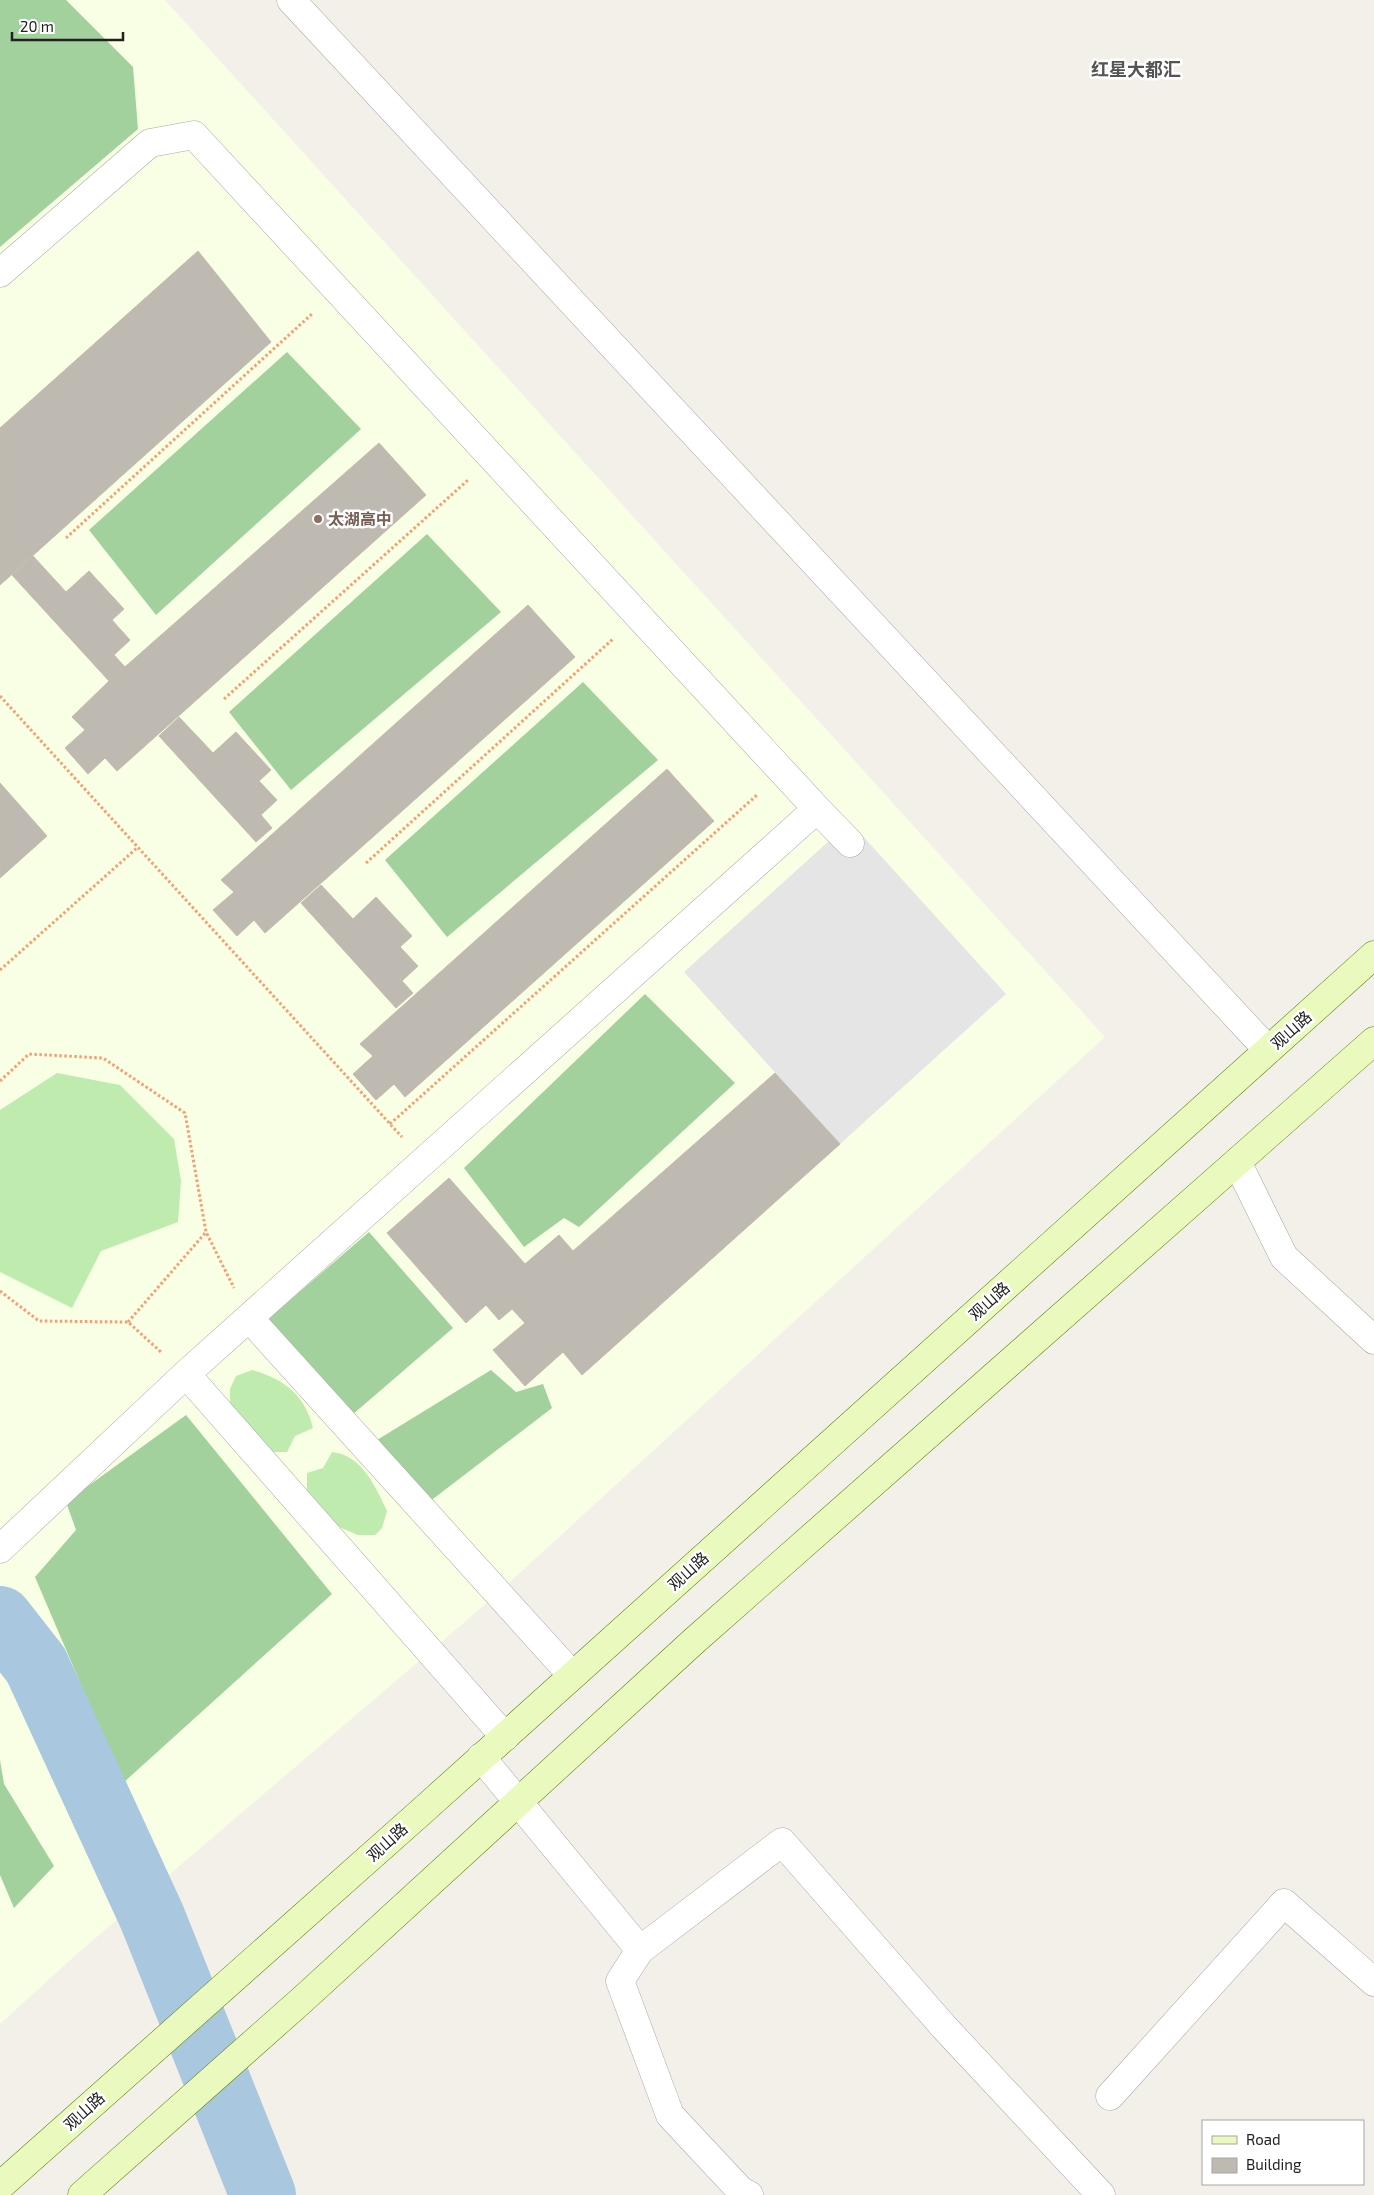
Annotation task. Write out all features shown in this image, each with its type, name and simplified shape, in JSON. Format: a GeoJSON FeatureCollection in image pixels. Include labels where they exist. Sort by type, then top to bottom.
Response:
{"type":"FeatureCollection","features":[{"type":"Feature","properties":{"kind":"main road","name":"观山路"},"geometry":{"type":"LineString","coordinates":[[0,2186],[505,1737],[1374,956]]}},
{"type":"Feature","properties":{"kind":"main road"},"geometry":{"type":"LineString","coordinates":[[82,2195],[302,2000],[701,1635],[1374,1041]]}},
{"type":"Feature","properties":{"kind":"street"},"geometry":{"type":"LineString","coordinates":[[291,0],[1268,1050]]}},
{"type":"Feature","properties":{"kind":"street"},"geometry":{"type":"LineString","coordinates":[[0,273],[150,143],[194,135],[850,844]]}},
{"type":"Feature","properties":{"kind":"street"},"geometry":{"type":"LineString","coordinates":[[9,1541],[186,1374],[818,809]]}},
{"type":"Feature","properties":{"kind":"street"},"geometry":{"type":"LineString","coordinates":[[1237,1162],[1284,1257],[1374,1340]]}},
{"type":"Feature","properties":{"kind":"street"},"geometry":{"type":"LineString","coordinates":[[249,1318],[572,1675]]}},
{"type":"Feature","properties":{"kind":"street"},"geometry":{"type":"LineString","coordinates":[[186,1374],[505,1737]]}},
{"type":"Feature","properties":{"kind":"street"},"geometry":{"type":"LineString","coordinates":[[481,1757],[640,1950]]}},
{"type":"Feature","properties":{"kind":"street"},"geometry":{"type":"LineString","coordinates":[[749,2195],[741,2191],[670,2115],[620,1981],[640,1950],[782,1842],[944,2027],[1101,2195]]}},
{"type":"Feature","properties":{"kind":"street"},"geometry":{"type":"LineString","coordinates":[[1110,2096],[1284,1903],[1374,1982]]}},
{"type":"Feature","properties":{"kind":"path"},"geometry":{"type":"LineString","coordinates":[[66,538],[338,291]]}},
{"type":"Feature","properties":{"kind":"path"},"geometry":{"type":"LineString","coordinates":[[224,699],[492,458]]}},
{"type":"Feature","properties":{"kind":"path"},"geometry":{"type":"LineString","coordinates":[[366,863],[638,616]]}},
{"type":"Feature","properties":{"kind":"path"},"geometry":{"type":"LineString","coordinates":[[0,696],[424,1161]]}},
{"type":"Feature","properties":{"kind":"path"},"geometry":{"type":"LineString","coordinates":[[390,1124],[783,772]]}},
{"type":"Feature","properties":{"kind":"path"},"geometry":{"type":"LineString","coordinates":[[0,970],[138,847]]}},
{"type":"Feature","properties":{"kind":"path"},"geometry":{"type":"LineString","coordinates":[[0,1081],[29,1054],[103,1058],[185,1113],[206,1232],[249,1318]]}},
{"type":"Feature","properties":{"kind":"path"},"geometry":{"type":"LineString","coordinates":[[128,1322],[206,1232]]}},
{"type":"Feature","properties":{"kind":"path"},"geometry":{"type":"LineString","coordinates":[[0,1291],[39,1321],[128,1322],[186,1374]]}},
{"type":"Feature","properties":{"kind":"shaded area","name":"太湖高中"},"geometry":{"type":"Polygon","coordinates":[[[0,0],[165,0],[1105,1037],[488,1602],[78,1953],[0,2024],[0,0]]]}},
{"type":"Feature","properties":{"kind":"shaded area"},"geometry":{"type":"Polygon","coordinates":[[[850,822],[1006,994],[840,1144],[684,972],[850,822]]]}},
{"type":"Feature","properties":{"kind":"green space"},"geometry":{"type":"Polygon","coordinates":[[[0,0],[66,0],[133,67],[138,129],[0,247],[0,0]]]}},
{"type":"Feature","properties":{"kind":"green space"},"geometry":{"type":"Polygon","coordinates":[[[287,352],[361,429],[156,615],[89,530],[287,352]]]}},
{"type":"Feature","properties":{"kind":"green space"},"geometry":{"type":"Polygon","coordinates":[[[427,534],[501,612],[291,790],[229,712],[427,534]]]}},
{"type":"Feature","properties":{"kind":"green space"},"geometry":{"type":"Polygon","coordinates":[[[583,682],[658,760],[447,937],[385,860],[583,682]]]}},
{"type":"Feature","properties":{"kind":"green space"},"geometry":{"type":"Polygon","coordinates":[[[645,994],[735,1083],[579,1227],[564,1218],[524,1247],[464,1168],[645,994]]]}},
{"type":"Feature","properties":{"kind":"green space"},"geometry":{"type":"Polygon","coordinates":[[[57,1073],[120,1085],[174,1139],[181,1181],[178,1222],[101,1251],[72,1308],[0,1272],[0,1110],[57,1073]]]}},
{"type":"Feature","properties":{"kind":"green space"},"geometry":{"type":"Polygon","coordinates":[[[369,1232],[453,1328],[352,1415],[268,1319],[369,1232]]]}},
{"type":"Feature","properties":{"kind":"green space"},"geometry":{"type":"Polygon","coordinates":[[[252,1370],[274,1378],[292,1390],[305,1406],[313,1428],[295,1436],[287,1452],[270,1452],[230,1404],[230,1389],[236,1376],[252,1370]]]}},
{"type":"Feature","properties":{"kind":"green space"},"geometry":{"type":"Polygon","coordinates":[[[491,1370],[516,1392],[543,1384],[552,1408],[429,1502],[377,1440],[491,1370]]]}},
{"type":"Feature","properties":{"kind":"green space"},"geometry":{"type":"Polygon","coordinates":[[[186,1415],[332,1594],[123,1783],[35,1577],[76,1530],[66,1502],[186,1415]]]}},
{"type":"Feature","properties":{"kind":"green space"},"geometry":{"type":"Polygon","coordinates":[[[332,1452],[342,1454],[359,1465],[378,1492],[387,1511],[382,1528],[375,1535],[358,1535],[339,1527],[307,1490],[307,1473],[323,1468],[332,1452]]]}},
{"type":"Feature","properties":{"kind":"green space"},"geometry":{"type":"Polygon","coordinates":[[[0,1760],[4,1784],[54,1866],[14,1908],[0,1875],[0,1760]]]}},
{"type":"Feature","properties":{"kind":"building"},"geometry":{"type":"Polygon","coordinates":[[[198,251],[271,342],[0,585],[0,428],[198,251]]]}},
{"type":"Feature","properties":{"kind":"building"},"geometry":{"type":"Polygon","coordinates":[[[379,443],[426,495],[117,771],[105,758],[88,774],[65,748],[85,730],[72,717],[109,681],[379,443]]]}},
{"type":"Feature","properties":{"kind":"building"},"geometry":{"type":"Polygon","coordinates":[[[33,556],[66,592],[89,571],[124,609],[112,620],[130,640],[114,655],[125,667],[109,681],[12,575],[33,556]]]}},
{"type":"Feature","properties":{"kind":"building"},"geometry":{"type":"Polygon","coordinates":[[[528,605],[575,657],[265,933],[254,920],[237,936],[213,910],[234,892],[221,880],[528,605]]]}},
{"type":"Feature","properties":{"kind":"building"},"geometry":{"type":"Polygon","coordinates":[[[179,717],[213,753],[236,732],[271,770],[259,781],[277,800],[261,815],[272,828],[256,842],[159,736],[179,717]]]}},
{"type":"Feature","properties":{"kind":"building"},"geometry":{"type":"Polygon","coordinates":[[[667,769],[714,821],[405,1097],[394,1084],[376,1100],[353,1074],[373,1056],[360,1044],[667,769]]]}},
{"type":"Feature","properties":{"kind":"building"},"geometry":{"type":"Polygon","coordinates":[[[0,783],[47,836],[0,878],[0,783]]]}},
{"type":"Feature","properties":{"kind":"building"},"geometry":{"type":"Polygon","coordinates":[[[321,885],[353,919],[376,897],[412,936],[400,947],[418,966],[402,981],[413,993],[396,1008],[301,903],[321,885]]]}},
{"type":"Feature","properties":{"kind":"building"},"geometry":{"type":"Polygon","coordinates":[[[775,1073],[840,1144],[582,1375],[563,1352],[525,1386],[493,1350],[525,1323],[512,1309],[499,1320],[486,1305],[466,1323],[387,1233],[449,1178],[525,1264],[559,1235],[573,1251],[775,1073]]]}},
{"type":"Feature","properties":{"kind":"waterway"},"geometry":{"type":"LineString","coordinates":[[0,1619],[36,1665],[152,1917],[263,2195]]}},
{"type":"Feature","properties":{"kind":"place","name":"太湖高中"},"geometry":{"type":"Point","coordinates":[318,519]}},
{"type":"Feature","properties":{"kind":"district","name":"红星大都汇"},"geometry":{"type":"Point","coordinates":[1136,70]}}]}
